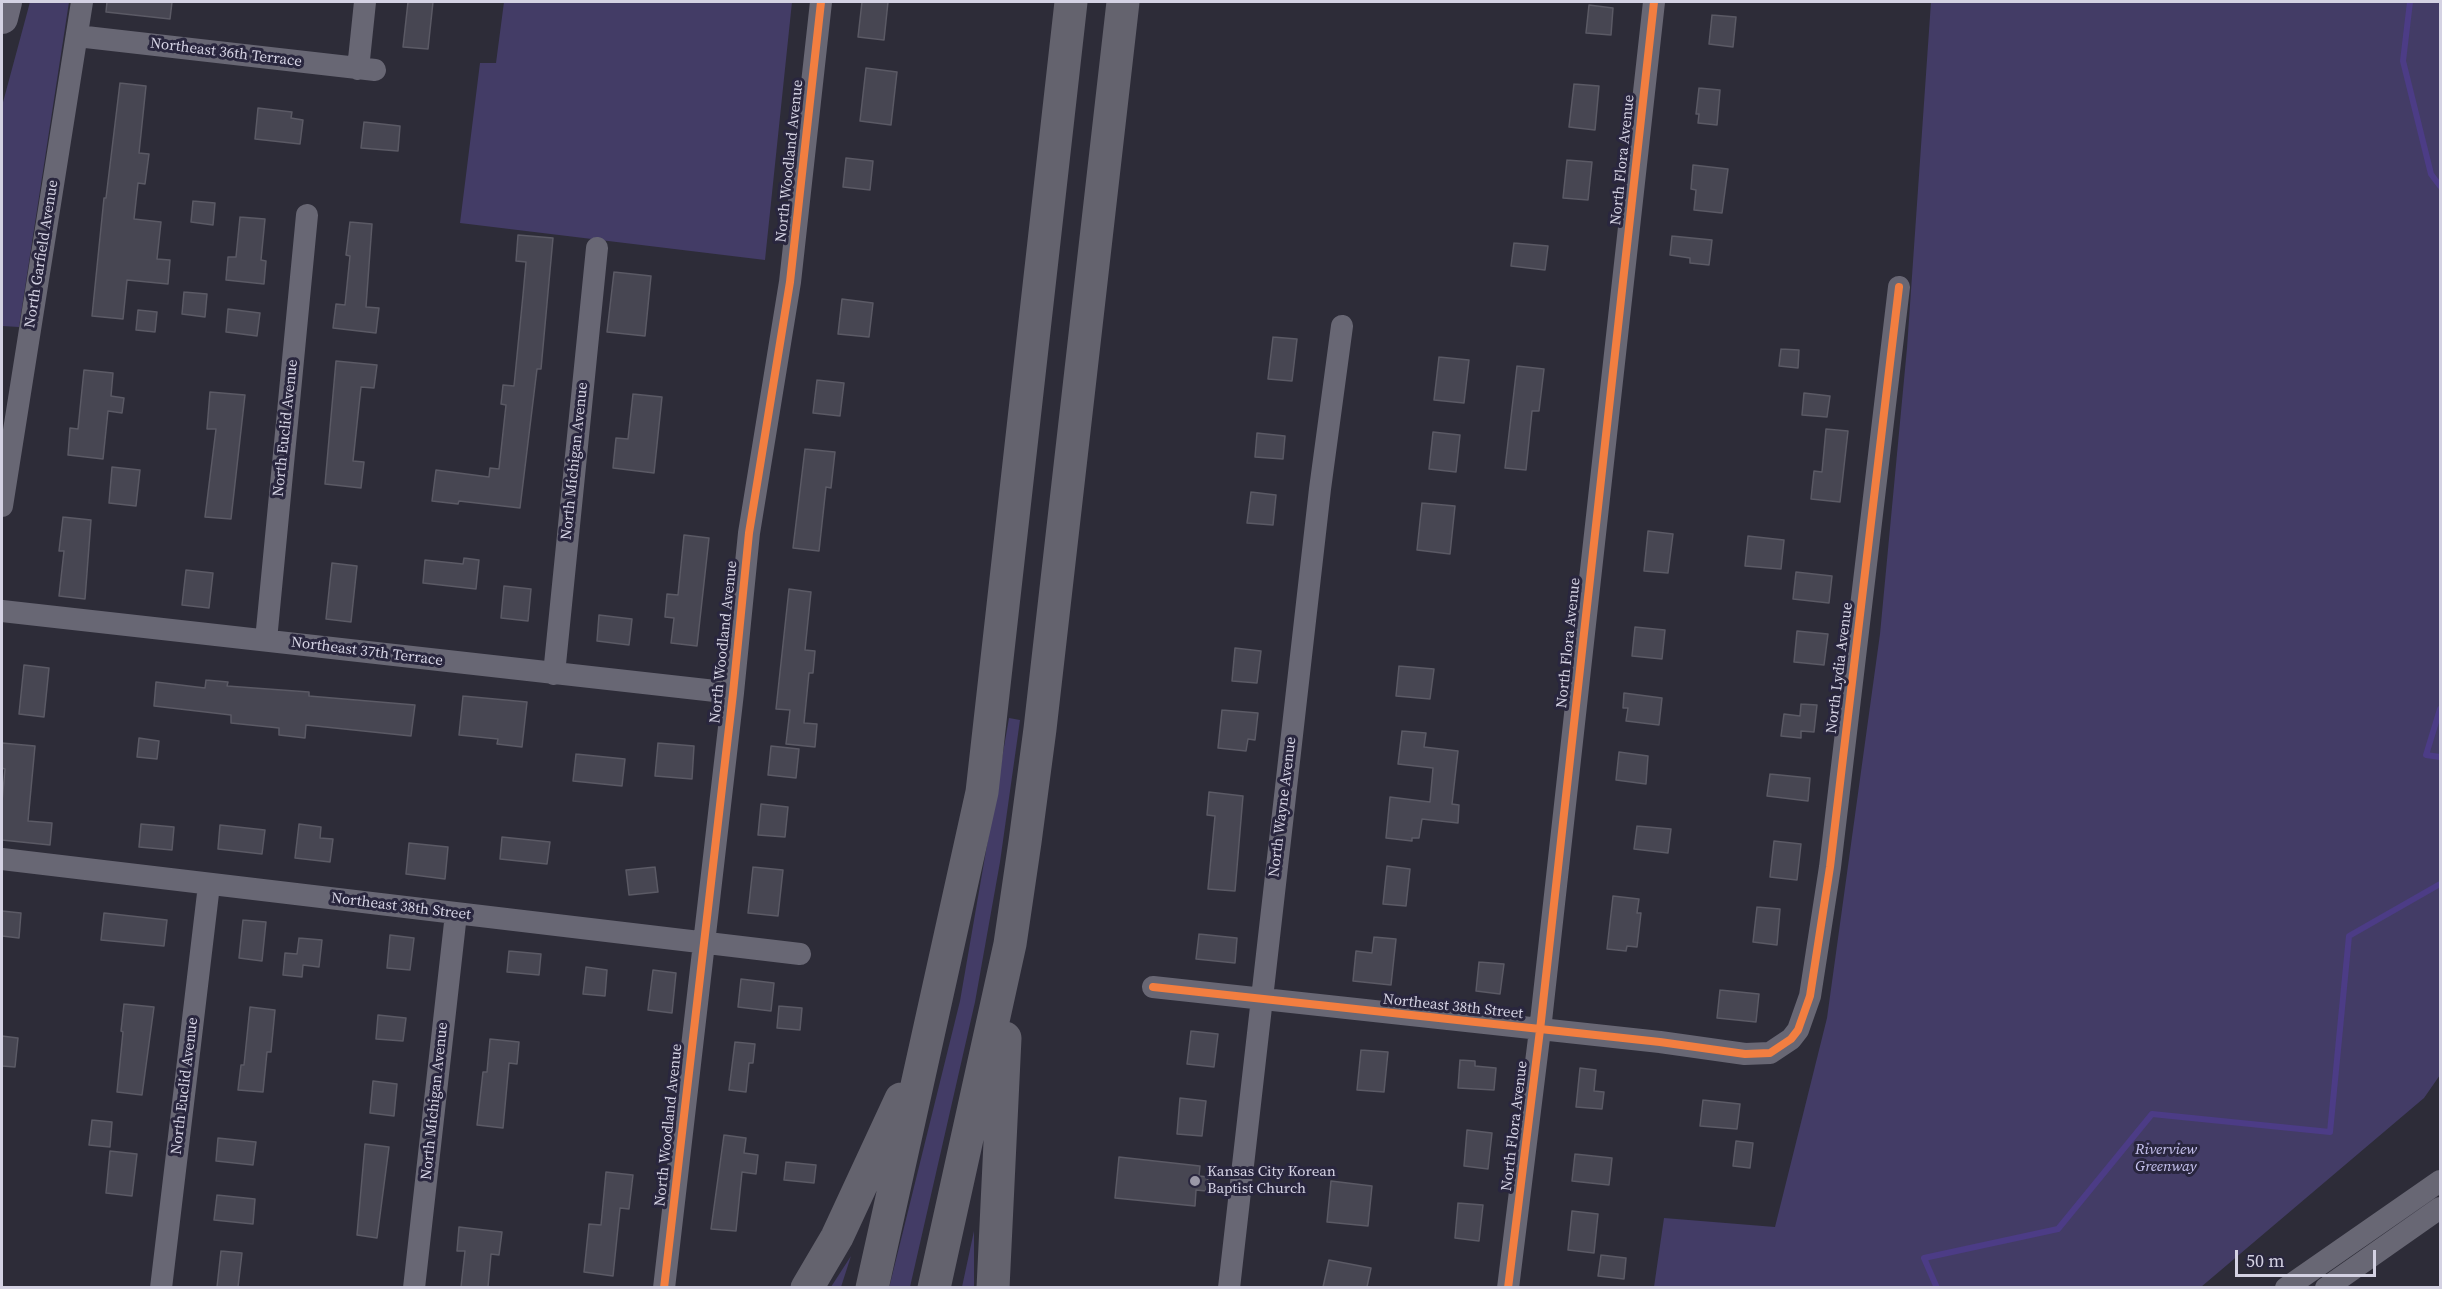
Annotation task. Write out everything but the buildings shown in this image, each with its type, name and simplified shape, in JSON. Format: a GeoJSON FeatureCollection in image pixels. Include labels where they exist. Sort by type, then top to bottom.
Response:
{"type":"FeatureCollection","features":[{"type":"Feature","properties":{"kind":"highway"},"geometry":{"type":"LineString","coordinates":[[872,1287],[924,1062],[982,792],[1071,2]]}},
{"type":"Feature","properties":{"kind":"highway"},"geometry":{"type":"LineString","coordinates":[[934,1287],[1010,944],[1040,729],[1123,2]]}},
{"type":"Feature","properties":{"kind":"highway"},"geometry":{"type":"LineString","coordinates":[[993,1287],[1010,944]]}},
{"type":"Feature","properties":{"kind":"highway"},"geometry":{"type":"LineString","coordinates":[[807,1287],[837,1236],[895,1110],[924,1062]]}},
{"type":"Feature","properties":{"kind":"main road"},"geometry":{"type":"LineString","coordinates":[[2,18],[6,2]]}},
{"type":"Feature","properties":{"kind":"street","name":"North Garfield Avenue"},"geometry":{"type":"LineString","coordinates":[[2,506],[82,2]]}},
{"type":"Feature","properties":{"kind":"street","name":"Northeast 36th Terrace"},"geometry":{"type":"LineString","coordinates":[[77,36],[366,69],[365,2]]}},
{"type":"Feature","properties":{"kind":"street","name":"North Woodland Avenue"},"geometry":{"type":"LineString","coordinates":[[664,1287],[733,693],[749,533],[790,282],[821,2]]}},
{"type":"Feature","properties":{"kind":"street","name":"North Flora Avenue"},"geometry":{"type":"LineString","coordinates":[[1508,1287],[1540,1030],[1654,2]]}},
{"type":"Feature","properties":{"kind":"street","name":"North Euclid Avenue"},"geometry":{"type":"LineString","coordinates":[[266,640],[307,215]]}},
{"type":"Feature","properties":{"kind":"street","name":"North Michigan Avenue"},"geometry":{"type":"LineString","coordinates":[[554,674],[597,248]]}},
{"type":"Feature","properties":{"kind":"street","name":"North Lydia Avenue"},"geometry":{"type":"LineString","coordinates":[[1784,1045],[1798,1030],[1810,996],[1830,867],[1899,287]]}},
{"type":"Feature","properties":{"kind":"street","name":"North Wayne Avenue"},"geometry":{"type":"LineString","coordinates":[[1229,1287],[1320,489],[1342,327]]}},
{"type":"Feature","properties":{"kind":"street","name":"Northeast 37th Terrace"},"geometry":{"type":"LineString","coordinates":[[2,612],[733,693]]}},
{"type":"Feature","properties":{"kind":"street","name":"Northeast 38th Street"},"geometry":{"type":"LineString","coordinates":[[2,860],[800,954]]}},
{"type":"Feature","properties":{"kind":"street","name":"North Euclid Avenue"},"geometry":{"type":"LineString","coordinates":[[160,1287],[209,885]]}},
{"type":"Feature","properties":{"kind":"street","name":"North Michigan Avenue"},"geometry":{"type":"LineString","coordinates":[[414,1287],[456,914]]}},
{"type":"Feature","properties":{"kind":"street","name":"Northeast 38th Street"},"geometry":{"type":"LineString","coordinates":[[1153,987],[1660,1042],[1745,1054],[1770,1053],[1784,1045]]}},
{"type":"Feature","properties":{"kind":"street"},"geometry":{"type":"LineString","coordinates":[[2286,1287],[2440,1181]]}},
{"type":"Feature","properties":{"kind":"street"},"geometry":{"type":"LineString","coordinates":[[2326,1287],[2440,1208]]}},
{"type":"Feature","properties":{"kind":"green space"},"geometry":{"type":"Polygon","coordinates":[[[30,2],[69,2],[19,327],[2,326],[2,106],[30,2]]]}},
{"type":"Feature","properties":{"kind":"green space"},"geometry":{"type":"Polygon","coordinates":[[[504,2],[792,2],[765,260],[460,223],[480,63],[496,63],[504,2]]]}},
{"type":"Feature","properties":{"kind":"green space","name":"Riverview Greenway"},"geometry":{"type":"Polygon","coordinates":[[[1931,2],[2440,2],[2440,1075],[2424,1098],[2201,1287],[1654,1287],[1664,1218],[1775,1227],[1827,1018],[1880,634],[1907,348],[1931,2]]]}},
{"type":"Feature","properties":{"kind":"green space"},"geometry":{"type":"Polygon","coordinates":[[[1009,718],[1020,720],[1000,862],[975,1002],[910,1287],[889,1288],[960,1001],[1009,718]]]}},
{"type":"Feature","properties":{"kind":"green space"},"geometry":{"type":"Polygon","coordinates":[[[974,1231],[974,1287],[962,1287],[974,1231]]]}},
{"type":"Feature","properties":{"kind":"green space"},"geometry":{"type":"Polygon","coordinates":[[[851,1256],[841,1287],[831,1287],[851,1256]]]}},
{"type":"Feature","properties":{"kind":"waterway"},"geometry":{"type":"LineString","coordinates":[[2410,2],[2403,61],[2431,174],[2440,186]]}},
{"type":"Feature","properties":{"kind":"waterway"},"geometry":{"type":"LineString","coordinates":[[2440,709],[2426,755],[2440,757]]}},
{"type":"Feature","properties":{"kind":"waterway"},"geometry":{"type":"LineString","coordinates":[[1937,1288],[1924,1258],[2058,1229],[2152,1114],[2330,1132],[2349,936],[2440,884]]}},
{"type":"Feature","properties":{"kind":"cycle path"},"geometry":{"type":"LineString","coordinates":[[664,1288],[733,693],[749,533],[790,282],[821,2]]}},
{"type":"Feature","properties":{"kind":"cycle path"},"geometry":{"type":"LineString","coordinates":[[1508,1288],[1540,1030],[1654,2]]}},
{"type":"Feature","properties":{"kind":"cycle path"},"geometry":{"type":"LineString","coordinates":[[1153,987],[1660,1042],[1745,1054],[1770,1053],[1791,1039],[1798,1030],[1810,996],[1830,867],[1899,287]]}},
{"type":"Feature","properties":{"kind":"place","name":"Kansas City Korean Baptist Church"},"geometry":{"type":"Point","coordinates":[1195,1181]}}]}
